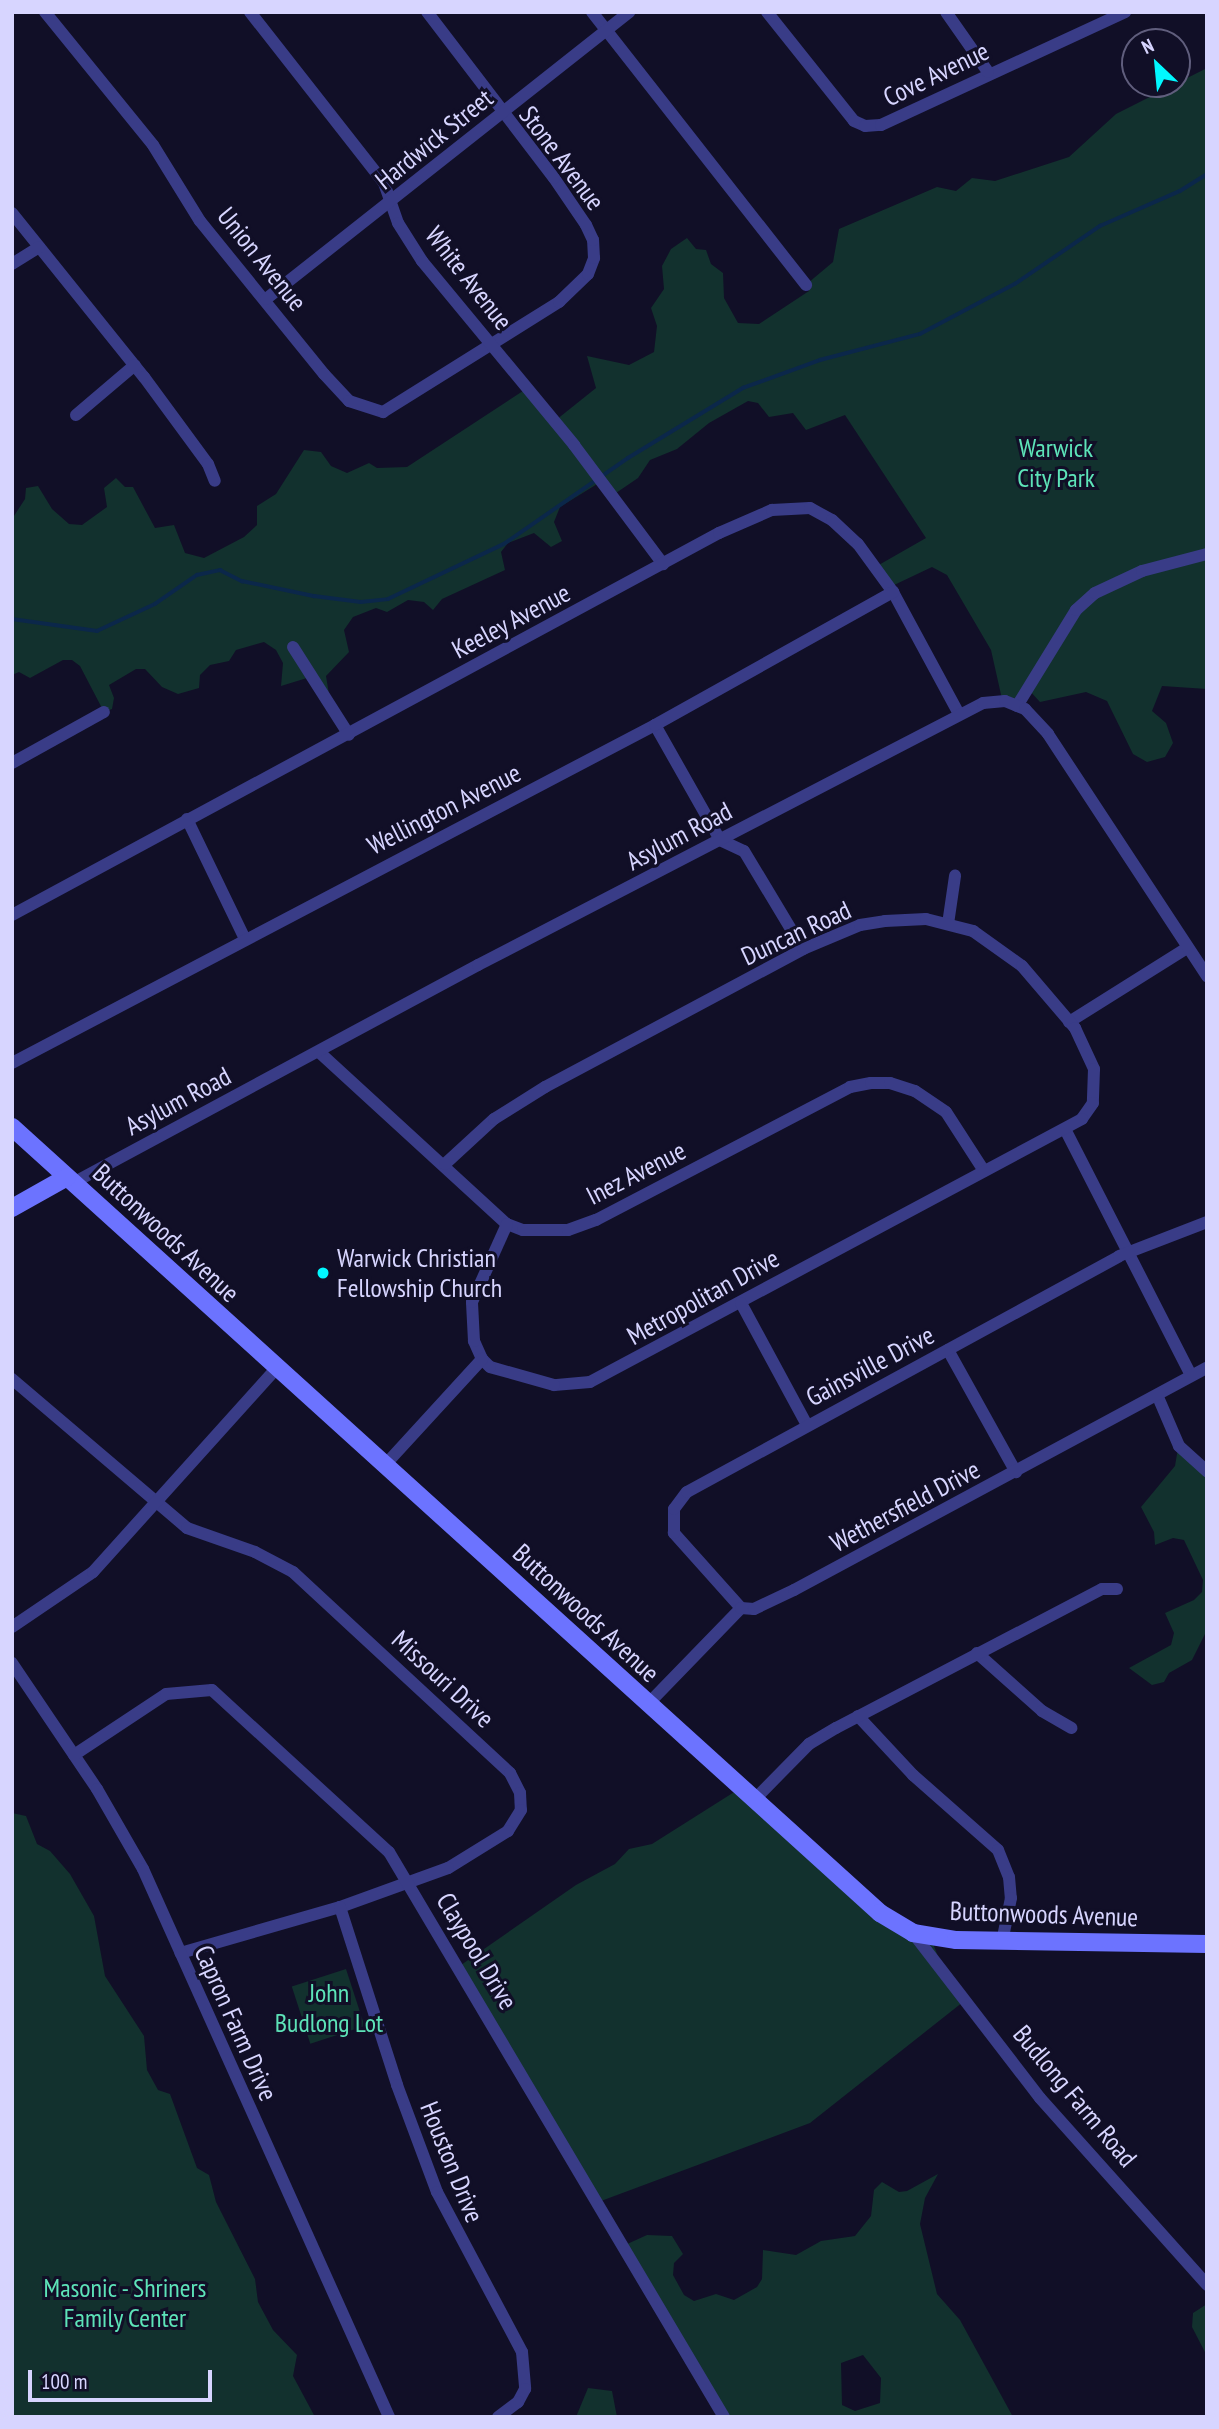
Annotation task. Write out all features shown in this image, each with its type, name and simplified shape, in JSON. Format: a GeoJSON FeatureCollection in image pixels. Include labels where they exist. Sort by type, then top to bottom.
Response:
{"type":"FeatureCollection","features":[{"type":"Feature","properties":{"kind":"street","name":"Union Avenue"},"geometry":{"type":"LineString","coordinates":[[45,12],[153,145],[200,221],[349,401],[371,411],[399,404],[492,345]]}},
{"type":"Feature","properties":{"kind":"street","name":"White Avenue"},"geometry":{"type":"LineString","coordinates":[[250,12],[384,183],[398,223],[422,261],[615,496],[663,564]]}},
{"type":"Feature","properties":{"kind":"street","name":"Stone Avenue"},"geometry":{"type":"LineString","coordinates":[[427,12],[501,115],[586,225],[593,240],[594,258],[577,289],[492,345]]}},
{"type":"Feature","properties":{"kind":"street"},"geometry":{"type":"LineString","coordinates":[[592,12],[806,285]]}},
{"type":"Feature","properties":{"kind":"street","name":"Hardwick Street"},"geometry":{"type":"LineString","coordinates":[[266,299],[629,12]]}},
{"type":"Feature","properties":{"kind":"street","name":"Cove Avenue"},"geometry":{"type":"LineString","coordinates":[[767,12],[854,121],[865,126],[881,125],[988,72],[1125,12]]}},
{"type":"Feature","properties":{"kind":"street"},"geometry":{"type":"LineString","coordinates":[[946,12],[988,72]]}},
{"type":"Feature","properties":{"kind":"street"},"geometry":{"type":"LineString","coordinates":[[12,213],[135,365],[208,464],[215,481]]}},
{"type":"Feature","properties":{"kind":"street"},"geometry":{"type":"LineString","coordinates":[[12,264],[39,247]]}},
{"type":"Feature","properties":{"kind":"street"},"geometry":{"type":"LineString","coordinates":[[76,415],[135,365]]}},
{"type":"Feature","properties":{"kind":"street","name":"Keeley Avenue"},"geometry":{"type":"LineString","coordinates":[[12,915],[663,564],[753,517],[793,506],[810,508],[832,520],[858,544],[894,593],[959,713]]}},
{"type":"Feature","properties":{"kind":"street"},"geometry":{"type":"LineString","coordinates":[[1207,554],[1142,572],[1095,593],[1076,610],[1017,706],[1048,734],[1207,976]]}},
{"type":"Feature","properties":{"kind":"street","name":"Wellington Avenue"},"geometry":{"type":"LineString","coordinates":[[12,1062],[655,725],[894,593]]}},
{"type":"Feature","properties":{"kind":"street"},"geometry":{"type":"LineString","coordinates":[[293,647],[349,734]]}},
{"type":"Feature","properties":{"kind":"street","name":"Asylum Road"},"geometry":{"type":"LineString","coordinates":[[70,1180],[319,1052],[959,713],[984,703],[1017,706]]}},
{"type":"Feature","properties":{"kind":"street"},"geometry":{"type":"LineString","coordinates":[[12,763],[104,712]]}},
{"type":"Feature","properties":{"kind":"street"},"geometry":{"type":"LineString","coordinates":[[655,725],[720,840],[744,851],[803,949]]}},
{"type":"Feature","properties":{"kind":"street"},"geometry":{"type":"LineString","coordinates":[[187,819],[245,939]]}},
{"type":"Feature","properties":{"kind":"street"},"geometry":{"type":"LineString","coordinates":[[948,924],[955,876]]}},
{"type":"Feature","properties":{"kind":"street","name":"Duncan Road"},"geometry":{"type":"LineString","coordinates":[[445,1164],[517,1104],[803,949],[860,925],[926,919],[973,931],[1022,966],[1069,1022],[1094,1069],[1096,1088],[1082,1119],[1065,1129]]}},
{"type":"Feature","properties":{"kind":"street"},"geometry":{"type":"LineString","coordinates":[[1069,1022],[1187,948]]}},
{"type":"Feature","properties":{"kind":"street"},"geometry":{"type":"LineString","coordinates":[[319,1052],[445,1164],[507,1224],[472,1302],[474,1341],[482,1359],[385,1465]]}},
{"type":"Feature","properties":{"kind":"street","name":"Inez Avenue"},"geometry":{"type":"LineString","coordinates":[[507,1224],[548,1233],[596,1220],[850,1087],[871,1083],[890,1083],[915,1091],[946,1112],[984,1171]]}},
{"type":"Feature","properties":{"kind":"street","name":"Buttonwoods Avenue"},"geometry":{"type":"LineString","coordinates":[[12,1127],[753,1801],[880,1913],[913,1933],[1002,1942],[1207,1944]]}},
{"type":"Feature","properties":{"kind":"street"},"geometry":{"type":"LineString","coordinates":[[1065,1129],[1191,1375]]}},
{"type":"Feature","properties":{"kind":"street","name":"Metropolitan Drive"},"geometry":{"type":"LineString","coordinates":[[482,1359],[490,1367],[554,1385],[590,1382],[1065,1129]]}},
{"type":"Feature","properties":{"kind":"street"},"geometry":{"type":"LineString","coordinates":[[12,1208],[70,1180]]}},
{"type":"Feature","properties":{"kind":"street","name":"Gainsville Drive"},"geometry":{"type":"LineString","coordinates":[[741,1608],[682,1546],[674,1533],[674,1509],[703,1482],[1127,1252],[1207,1222]]}},
{"type":"Feature","properties":{"kind":"street"},"geometry":{"type":"LineString","coordinates":[[741,1303],[807,1425]]}},
{"type":"Feature","properties":{"kind":"street"},"geometry":{"type":"LineString","coordinates":[[948,1350],[1016,1472]]}},
{"type":"Feature","properties":{"kind":"street"},"geometry":{"type":"LineString","coordinates":[[12,1627],[93,1572],[276,1368]]}},
{"type":"Feature","properties":{"kind":"street","name":"Wethersfield Drive"},"geometry":{"type":"LineString","coordinates":[[741,1608],[754,1609],[794,1590],[1158,1397],[1191,1375],[1207,1368]]}},
{"type":"Feature","properties":{"kind":"street","name":"Missouri Drive"},"geometry":{"type":"LineString","coordinates":[[12,1379],[155,1504],[187,1528],[255,1552],[293,1572],[510,1773],[520,1793],[520,1810],[509,1831],[448,1868],[340,1907],[181,1954]]}},
{"type":"Feature","properties":{"kind":"street"},"geometry":{"type":"LineString","coordinates":[[1158,1397],[1179,1446],[1207,1471]]}},
{"type":"Feature","properties":{"kind":"street"},"geometry":{"type":"LineString","coordinates":[[753,1801],[808,1744],[1102,1589],[1117,1589]]}},
{"type":"Feature","properties":{"kind":"street"},"geometry":{"type":"LineString","coordinates":[[647,1705],[741,1608]]}},
{"type":"Feature","properties":{"kind":"street"},"geometry":{"type":"LineString","coordinates":[[977,1653],[1042,1711],[1072,1728]]}},
{"type":"Feature","properties":{"kind":"street","name":"Capron Farm Drive"},"geometry":{"type":"LineString","coordinates":[[12,1663],[74,1755],[144,1869],[389,2417]]}},
{"type":"Feature","properties":{"kind":"street","name":"Claypool Drive"},"geometry":{"type":"LineString","coordinates":[[74,1755],[166,1694],[212,1690],[364,1826],[389,1852],[410,1883],[724,2417]]}},
{"type":"Feature","properties":{"kind":"street"},"geometry":{"type":"LineString","coordinates":[[858,1716],[913,1774],[998,1850],[1009,1877],[1011,1898],[1002,1942]]}},
{"type":"Feature","properties":{"kind":"street","name":"Houston Drive"},"geometry":{"type":"LineString","coordinates":[[340,1907],[397,2085],[437,2192],[522,2352],[524,2389],[518,2402],[498,2417]]}},
{"type":"Feature","properties":{"kind":"street","name":"Budlong Farm Road"},"geometry":{"type":"LineString","coordinates":[[913,1933],[1040,2098],[1207,2285]]}},
{"type":"Feature","properties":{"kind":"green space","name":"Warwick City Park"},"geometry":{"type":"Polygon","coordinates":[[[1207,68],[1207,689],[1162,686],[1152,711],[1166,723],[1173,743],[1165,757],[1147,762],[1133,754],[1107,701],[1086,692],[1040,702],[1028,689],[1018,704],[1002,699],[991,650],[947,575],[932,567],[892,586],[877,566],[926,538],[845,415],[806,430],[793,413],[769,417],[758,403],[748,401],[709,423],[677,449],[650,460],[638,478],[616,493],[602,481],[560,507],[554,522],[562,541],[551,547],[534,533],[508,543],[501,552],[505,570],[442,599],[433,610],[424,602],[408,600],[387,612],[376,608],[353,617],[344,630],[349,652],[326,676],[330,700],[307,678],[281,686],[283,663],[276,650],[264,642],[236,650],[229,661],[210,665],[200,675],[199,688],[178,694],[162,687],[145,669],[136,669],[109,685],[114,698],[112,709],[104,712],[80,666],[72,660],[63,660],[30,678],[19,672],[12,675],[12,519],[25,499],[26,488],[38,486],[52,509],[69,524],[82,525],[107,507],[104,488],[116,478],[125,487],[133,487],[155,528],[174,525],[185,553],[204,558],[244,537],[257,525],[257,506],[276,494],[304,450],[321,452],[331,466],[347,473],[369,463],[377,468],[407,467],[526,389],[556,420],[596,388],[587,356],[629,365],[654,352],[657,326],[651,308],[664,289],[662,266],[671,249],[687,238],[696,249],[706,250],[711,264],[723,273],[724,298],[738,323],[759,324],[809,291],[808,283],[833,262],[839,229],[937,187],[956,191],[972,178],[995,181],[1069,157],[1116,114],[1148,98],[1191,98],[1191,76],[1207,68]]]}},
{"type":"Feature","properties":{"kind":"green space"},"geometry":{"type":"Polygon","coordinates":[[[1178,1448],[1207,1471],[1207,1630],[1192,1660],[1169,1673],[1164,1682],[1152,1685],[1129,1668],[1171,1645],[1174,1633],[1165,1613],[1194,1600],[1202,1592],[1203,1580],[1184,1540],[1173,1538],[1155,1545],[1154,1532],[1141,1507],[1175,1466],[1178,1448]]]}},
{"type":"Feature","properties":{"kind":"green space"},"geometry":{"type":"Polygon","coordinates":[[[739,1789],[880,1912],[931,1938],[945,1975],[963,2002],[810,2123],[601,2201],[461,1965],[576,1885],[615,1864],[629,1849],[652,1844],[739,1789]]]}},
{"type":"Feature","properties":{"kind":"green space","name":"Masonic - Shriners Family Center"},"geometry":{"type":"Polygon","coordinates":[[[12,1813],[26,1816],[37,1844],[50,1851],[70,1874],[94,1916],[105,1976],[144,2036],[147,2070],[158,2090],[170,2094],[197,2168],[209,2175],[216,2202],[255,2279],[258,2302],[273,2330],[297,2355],[293,2376],[315,2417],[12,2417],[12,1813]]]}},
{"type":"Feature","properties":{"kind":"green space","name":"John Budlong Lot"},"geometry":{"type":"Polygon","coordinates":[[[346,1969],[365,2026],[310,2044],[292,1987],[346,1969]]]}},
{"type":"Feature","properties":{"kind":"green space"},"geometry":{"type":"Polygon","coordinates":[[[938,2174],[925,2198],[920,2224],[937,2294],[960,2320],[1013,2417],[726,2417],[625,2245],[647,2235],[672,2236],[683,2254],[674,2263],[673,2275],[684,2295],[694,2301],[716,2294],[734,2300],[757,2287],[762,2279],[763,2250],[796,2255],[821,2241],[855,2236],[871,2216],[874,2190],[882,2182],[899,2192],[907,2191],[938,2174]],[[863,2355],[841,2363],[842,2405],[855,2411],[880,2403],[881,2378],[863,2355]]]}},
{"type":"Feature","properties":{"kind":"green space"},"geometry":{"type":"Polygon","coordinates":[[[1207,2304],[1207,2356],[1192,2327],[1193,2313],[1207,2304]]]}},
{"type":"Feature","properties":{"kind":"green space"},"geometry":{"type":"Polygon","coordinates":[[[588,2388],[612,2391],[617,2417],[576,2417],[588,2388]]]}},
{"type":"Feature","properties":{"kind":"waterway"},"geometry":{"type":"LineString","coordinates":[[12,619],[97,631],[155,604],[197,575],[220,570],[242,581],[314,596],[361,602],[388,599],[504,544],[628,458],[743,388],[820,360],[920,334],[1015,284],[1100,226],[1180,191],[1207,174]]}},
{"type":"Feature","properties":{"kind":"place","name":"Warwick Christian Fellowship Church"},"geometry":{"type":"Point","coordinates":[323,1273]}}]}
